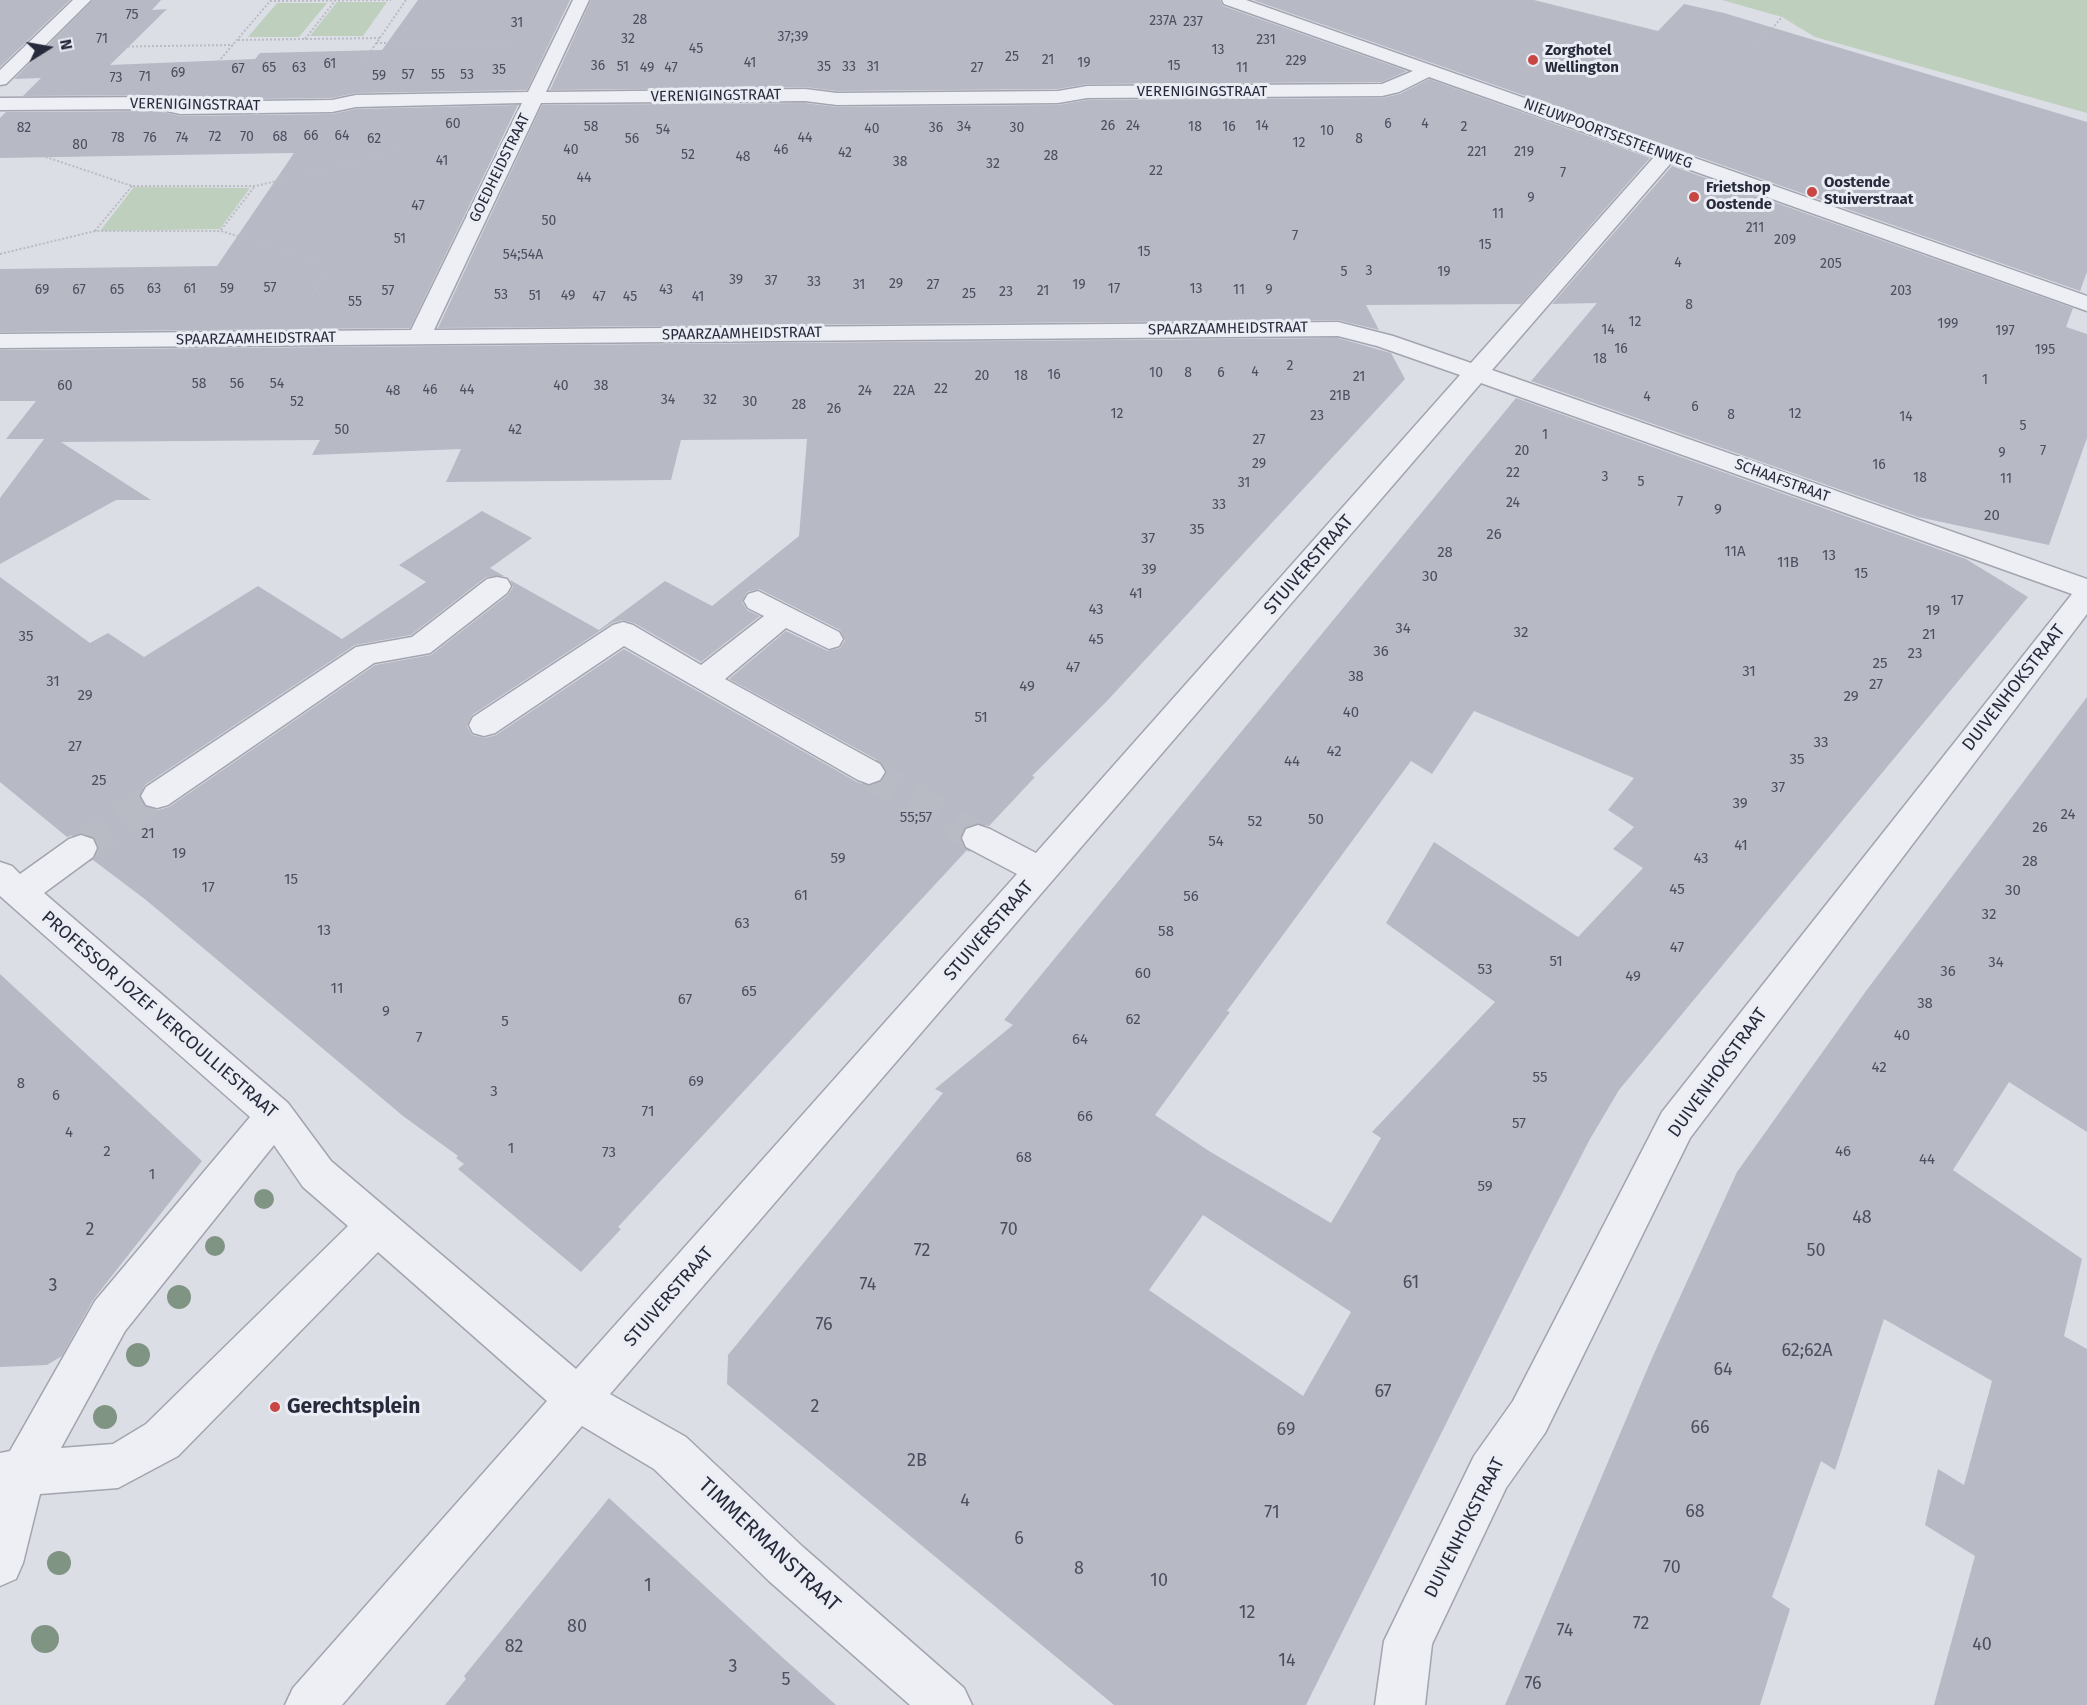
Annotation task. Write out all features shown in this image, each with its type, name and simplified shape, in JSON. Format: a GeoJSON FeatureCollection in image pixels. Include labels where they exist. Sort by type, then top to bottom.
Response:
{"type":"FeatureCollection","features":[{"type":"Feature","properties":{"kind":"street"},"geometry":{"type":"LineString","coordinates":[[0,80],[83,0]]}},
{"type":"Feature","properties":{"kind":"street","name":"GOEDHEIDSTRAAT"},"geometry":{"type":"LineString","coordinates":[[419,337],[581,0]]}},
{"type":"Feature","properties":{"kind":"street","name":"NIEUWPOORTSESTEENWEG"},"geometry":{"type":"LineString","coordinates":[[1230,0],[2087,304]]}},
{"type":"Feature","properties":{"kind":"street","name":"VERENIGINGSTRAAT"},"geometry":{"type":"LineString","coordinates":[[0,104],[158,103],[180,108],[332,106],[356,101],[422,100],[805,95],[837,99],[1035,97],[1088,92],[1382,90],[1393,88],[1429,70]]}},
{"type":"Feature","properties":{"kind":"street","name":"STUIVERSTRAAT"},"geometry":{"type":"LineString","coordinates":[[310,1705],[1666,155]]}},
{"type":"Feature","properties":{"kind":"street","name":"SPAARZAAMHEIDSTRAAT"},"geometry":{"type":"LineString","coordinates":[[0,341],[1338,329],[1385,341],[1477,373]]}},
{"type":"Feature","properties":{"kind":"street","name":"SCHAAFSTRAAT"},"geometry":{"type":"LineString","coordinates":[[1477,373],[2087,589]]}},
{"type":"Feature","properties":{"kind":"street"},"geometry":{"type":"LineString","coordinates":[[157,796],[366,654],[420,646],[497,586]]}},
{"type":"Feature","properties":{"kind":"street","name":"DUIVENHOKSTRAAT"},"geometry":{"type":"LineString","coordinates":[[1400,1705],[1408,1641],[1490,1472],[1529,1417],[1676,1125],[2087,594]]}},
{"type":"Feature","properties":{"kind":"street"},"geometry":{"type":"LineString","coordinates":[[758,601],[829,639]]}},
{"type":"Feature","properties":{"kind":"street"},"geometry":{"type":"LineString","coordinates":[[703,680],[784,615]]}},
{"type":"Feature","properties":{"kind":"street"},"geometry":{"type":"LineString","coordinates":[[484,725],[623,632],[703,680],[869,772]]}},
{"type":"Feature","properties":{"kind":"street"},"geometry":{"type":"LineString","coordinates":[[978,838],[1041,871]]}},
{"type":"Feature","properties":{"kind":"street"},"geometry":{"type":"LineString","coordinates":[[10,884],[81,848]]}},
{"type":"Feature","properties":{"kind":"street","name":"PROFESSOR JOZEF VERCOULLIESTRAAT"},"geometry":{"type":"LineString","coordinates":[[10,884],[275,1115],[317,1174],[579,1400]]}},
{"type":"Feature","properties":{"kind":"street"},"geometry":{"type":"LineString","coordinates":[[0,1563],[11,1474],[110,1316],[275,1115]]}},
{"type":"Feature","properties":{"kind":"street"},"geometry":{"type":"LineString","coordinates":[[11,1474],[118,1466],[162,1440],[377,1225]]}},
{"type":"Feature","properties":{"kind":"street","name":"TIMMERMANSTRAAT"},"geometry":{"type":"LineString","coordinates":[[579,1400],[670,1453],[786,1564],[947,1705]]}},
{"type":"Feature","properties":{"kind":"path"},"geometry":{"type":"LineString","coordinates":[[180,108],[270,1],[391,0]]}},
{"type":"Feature","properties":{"kind":"path"},"geometry":{"type":"LineString","coordinates":[[332,106],[406,0]]}},
{"type":"Feature","properties":{"kind":"path"},"geometry":{"type":"LineString","coordinates":[[304,39],[336,1]]}},
{"type":"Feature","properties":{"kind":"path"},"geometry":{"type":"LineString","coordinates":[[1756,47],[1782,17]]}},
{"type":"Feature","properties":{"kind":"path"},"geometry":{"type":"LineString","coordinates":[[238,40],[380,38]]}},
{"type":"Feature","properties":{"kind":"path"},"geometry":{"type":"LineString","coordinates":[[376,43],[561,42]]}},
{"type":"Feature","properties":{"kind":"path"},"geometry":{"type":"LineString","coordinates":[[33,48],[233,45]]}},
{"type":"Feature","properties":{"kind":"path"},"geometry":{"type":"LineString","coordinates":[[88,104],[43,156],[132,186],[256,186],[390,153],[422,100]]}},
{"type":"Feature","properties":{"kind":"path"},"geometry":{"type":"LineString","coordinates":[[95,231],[132,186]]}},
{"type":"Feature","properties":{"kind":"path"},"geometry":{"type":"LineString","coordinates":[[221,231],[256,186]]}},
{"type":"Feature","properties":{"kind":"path"},"geometry":{"type":"LineString","coordinates":[[0,254],[95,231],[221,231],[329,264],[289,338]]}},
{"type":"Feature","properties":{"kind":"green space"},"geometry":{"type":"Polygon","coordinates":[[[1722,0],[2087,0],[2087,113],[1815,37],[1782,17],[1722,0]]]}},
{"type":"Feature","properties":{"kind":"green space"},"geometry":{"type":"Polygon","coordinates":[[[337,2],[387,2],[363,36],[310,36],[337,2]]]}},
{"type":"Feature","properties":{"kind":"green space"},"geometry":{"type":"Polygon","coordinates":[[[277,3],[327,3],[299,37],[248,37],[277,3]]]}},
{"type":"Feature","properties":{"kind":"green space"},"geometry":{"type":"Polygon","coordinates":[[[134,187],[250,188],[220,229],[100,231],[134,187]]]}},
{"type":"Feature","properties":{"kind":"building"},"geometry":{"type":"Polygon","coordinates":[[[0,0],[70,0],[0,67],[0,0]]]}},
{"type":"Feature","properties":{"kind":"building"},"geometry":{"type":"Polygon","coordinates":[[[93,0],[161,0],[152,10],[167,9],[110,65],[255,59],[260,53],[382,50],[418,0],[570,0],[527,90],[356,93],[332,98],[180,100],[158,95],[23,96],[41,78],[14,79],[93,0]]]}},
{"type":"Feature","properties":{"kind":"building"},"geometry":{"type":"Polygon","coordinates":[[[591,0],[1220,0],[1223,6],[1407,71],[1382,82],[1087,84],[1058,89],[837,91],[805,87],[550,90],[591,0]]]}},
{"type":"Feature","properties":{"kind":"building"},"geometry":{"type":"Polygon","coordinates":[[[1253,0],[1534,0],[1658,31],[1684,4],[1724,13],[2087,122],[2087,272],[2080,291],[1253,0]]]}},
{"type":"Feature","properties":{"kind":"building"},"geometry":{"type":"Polygon","coordinates":[[[1429,79],[1650,158],[1521,304],[1366,305],[1379,330],[1338,320],[438,328],[542,105],[805,103],[837,107],[1058,105],[1087,100],[1382,98],[1400,94],[1429,79]]]}},
{"type":"Feature","properties":{"kind":"building"},"geometry":{"type":"Polygon","coordinates":[[[518,105],[410,328],[0,332],[0,269],[217,266],[294,153],[0,158],[0,118],[6,112],[158,111],[180,116],[332,114],[356,109],[518,105]]]}},
{"type":"Feature","properties":{"kind":"building"},"geometry":{"type":"Polygon","coordinates":[[[1672,166],[2073,308],[2066,327],[2087,334],[2087,438],[2049,545],[1918,517],[1531,381],[1597,303],[1552,304],[1672,166]]]}},
{"type":"Feature","properties":{"kind":"building"},"geometry":{"type":"Polygon","coordinates":[[[1338,338],[1391,353],[1405,379],[1107,701],[1032,776],[1035,777],[989,826],[977,823],[964,828],[960,839],[967,850],[618,1227],[621,1229],[581,1272],[458,1169],[464,1164],[456,1158],[458,1156],[403,1116],[146,900],[93,860],[99,849],[94,837],[80,833],[67,837],[0,782],[0,577],[90,643],[108,633],[144,657],[258,586],[342,639],[426,582],[399,565],[482,511],[532,538],[490,568],[504,576],[486,577],[411,635],[355,645],[145,785],[139,797],[145,807],[158,810],[169,807],[375,665],[431,655],[508,595],[513,587],[510,580],[599,630],[665,581],[712,606],[799,536],[807,439],[681,440],[671,480],[446,482],[461,449],[312,455],[320,440],[61,442],[151,500],[116,500],[0,564],[0,498],[44,439],[6,439],[36,401],[0,401],[0,350],[1338,338]],[[759,589],[747,592],[742,602],[747,610],[760,616],[701,662],[634,623],[622,620],[612,623],[472,715],[467,726],[472,735],[485,738],[496,735],[624,649],[857,782],[868,786],[881,782],[887,773],[881,762],[729,679],[786,631],[828,651],[840,648],[845,640],[840,630],[759,589]]]}},
{"type":"Feature","properties":{"kind":"building"},"geometry":{"type":"Polygon","coordinates":[[[1516,398],[1966,559],[2028,597],[1619,1090],[1590,1139],[1531,1253],[1306,1705],[1114,1705],[727,1384],[728,1355],[943,1093],[935,1089],[1013,1025],[1004,1020],[1516,398]],[[1474,711],[1432,774],[1411,761],[1227,1011],[1230,1012],[1155,1115],[1209,1151],[1331,1223],[1381,1138],[1372,1132],[1495,1002],[1386,923],[1434,842],[1578,937],[1643,868],[1613,849],[1634,827],[1608,810],[1634,778],[1474,711]],[[1203,1215],[1149,1290],[1303,1396],[1351,1312],[1203,1215]]]}},
{"type":"Feature","properties":{"kind":"building"},"geometry":{"type":"Polygon","coordinates":[[[2087,697],[2087,1132],[2009,1082],[1953,1170],[2082,1259],[2064,1336],[2087,1349],[2087,1705],[1934,1705],[1975,1556],[1925,1525],[1938,1469],[1964,1485],[1992,1381],[1884,1319],[1835,1470],[1821,1461],[1772,1597],[1790,1609],[1760,1705],[1505,1705],[1652,1358],[1737,1172],[1866,991],[2087,697]]]}},
{"type":"Feature","properties":{"kind":"building"},"geometry":{"type":"Polygon","coordinates":[[[0,974],[202,1161],[93,1300],[62,1356],[47,1365],[0,1367],[0,974]]]}},
{"type":"Feature","properties":{"kind":"building"},"geometry":{"type":"Polygon","coordinates":[[[609,1498],[836,1705],[445,1705],[466,1679],[464,1676],[609,1498]]]}},
{"type":"Feature","properties":{"kind":"tunnel"},"geometry":{"type":"LineString","coordinates":[[869,772],[978,838]]}},
{"type":"Feature","properties":{"kind":"tunnel"},"geometry":{"type":"LineString","coordinates":[[81,848],[157,796]]}},
{"type":"Feature","properties":{"kind":"place","name":"Zorghotel Wellington"},"geometry":{"type":"Point","coordinates":[1533,60]}},
{"type":"Feature","properties":{"kind":"place","name":"Oostende Stuiverstraat"},"geometry":{"type":"Point","coordinates":[1812,192]}},
{"type":"Feature","properties":{"kind":"place","name":"Frietshop Oostende"},"geometry":{"type":"Point","coordinates":[1694,197]}},
{"type":"Feature","properties":{"kind":"place","name":"Gerechtsplein"},"geometry":{"type":"Point","coordinates":[275,1407]}}]}
